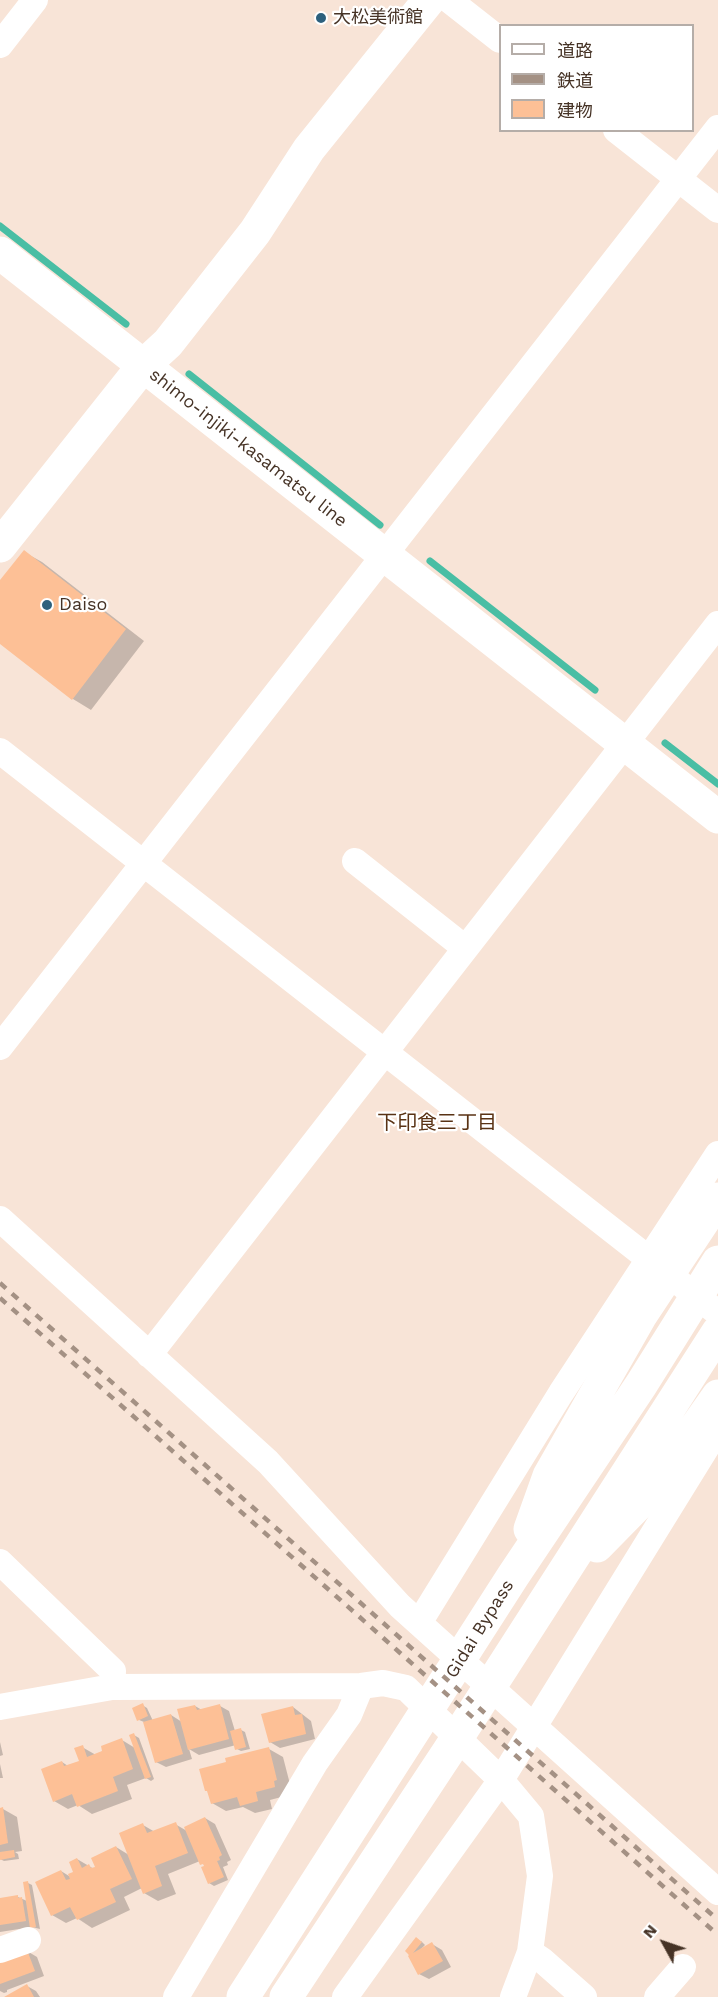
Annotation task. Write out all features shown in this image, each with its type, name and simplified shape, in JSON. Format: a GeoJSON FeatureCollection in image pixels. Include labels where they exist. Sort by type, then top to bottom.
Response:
{"type":"FeatureCollection","features":[{"type":"Feature","properties":{"kind":"main road","name":"shimo-injiki-kasamatsu line"},"geometry":{"type":"LineString","coordinates":[[429,0],[309,149],[255,232],[168,342],[143,366],[718,817]]}},
{"type":"Feature","properties":{"kind":"main road"},"geometry":{"type":"LineString","coordinates":[[0,253],[143,366],[0,546]]}},
{"type":"Feature","properties":{"kind":"main road"},"geometry":{"type":"LineString","coordinates":[[513,1575],[549,1476],[641,1315],[718,1199]]}},
{"type":"Feature","properties":{"kind":"main road","name":"Gidai Bypass"},"geometry":{"type":"LineString","coordinates":[[243,1997],[513,1575],[641,1385],[718,1262]]}},
{"type":"Feature","properties":{"kind":"main road"},"geometry":{"type":"LineString","coordinates":[[285,1997],[550,1594],[718,1332]]}},
{"type":"Feature","properties":{"kind":"main road"},"geometry":{"type":"LineString","coordinates":[[550,1594],[651,1491],[709,1427],[718,1396]]}},
{"type":"Feature","properties":{"kind":"street"},"geometry":{"type":"LineString","coordinates":[[0,45],[35,0]]}},
{"type":"Feature","properties":{"kind":"street"},"geometry":{"type":"LineString","coordinates":[[449,0],[499,38]]}},
{"type":"Feature","properties":{"kind":"street"},"geometry":{"type":"LineString","coordinates":[[0,1047],[718,128]]}},
{"type":"Feature","properties":{"kind":"street"},"geometry":{"type":"LineString","coordinates":[[619,132],[718,210]]}},
{"type":"Feature","properties":{"kind":"street"},"geometry":{"type":"LineString","coordinates":[[149,1355],[718,624]]}},
{"type":"Feature","properties":{"kind":"street"},"geometry":{"type":"LineString","coordinates":[[0,751],[718,1312]]}},
{"type":"Feature","properties":{"kind":"street"},"geometry":{"type":"LineString","coordinates":[[355,861],[465,948]]}},
{"type":"Feature","properties":{"kind":"street"},"geometry":{"type":"LineString","coordinates":[[419,1623],[561,1393],[718,1154]]}},
{"type":"Feature","properties":{"kind":"street"},"geometry":{"type":"LineString","coordinates":[[0,1219],[268,1462],[400,1606],[717,1888]]}},
{"type":"Feature","properties":{"kind":"street"},"geometry":{"type":"LineString","coordinates":[[345,1997],[501,1780],[709,1427]]}},
{"type":"Feature","properties":{"kind":"street"},"geometry":{"type":"LineString","coordinates":[[0,1562],[113,1671],[112,1687]]}},
{"type":"Feature","properties":{"kind":"street"},"geometry":{"type":"LineString","coordinates":[[0,1707],[112,1687],[361,1686],[383,1683],[406,1688],[501,1780],[531,1816],[540,1876],[530,1952],[513,1997]]}},
{"type":"Feature","properties":{"kind":"street"},"geometry":{"type":"LineString","coordinates":[[176,1997],[315,1763],[349,1715],[361,1686]]}},
{"type":"Feature","properties":{"kind":"street"},"geometry":{"type":"LineString","coordinates":[[0,1950],[28,1940]]}},
{"type":"Feature","properties":{"kind":"street"},"geometry":{"type":"LineString","coordinates":[[530,1952],[584,1997]]}},
{"type":"Feature","properties":{"kind":"street"},"geometry":{"type":"LineString","coordinates":[[657,1997],[682,1967]]}},
{"type":"Feature","properties":{"kind":"building","name":"Daiso"},"geometry":{"type":"Polygon","coordinates":[[[24,550],[126,629],[72,700],[0,644],[0,580],[24,550]]]}},
{"type":"Feature","properties":{"kind":"building"},"geometry":{"type":"Polygon","coordinates":[[[143,1703],[148,1716],[137,1721],[132,1708],[143,1703]]]}},
{"type":"Feature","properties":{"kind":"building"},"geometry":{"type":"Polygon","coordinates":[[[220,1704],[229,1739],[188,1750],[177,1709],[195,1705],[197,1710],[220,1704]]]}},
{"type":"Feature","properties":{"kind":"building"},"geometry":{"type":"Polygon","coordinates":[[[293,1706],[295,1715],[302,1714],[306,1734],[269,1743],[261,1714],[293,1706]]]}},
{"type":"Feature","properties":{"kind":"building"},"geometry":{"type":"Polygon","coordinates":[[[171,1714],[183,1754],[155,1763],[143,1722],[171,1714]]]}},
{"type":"Feature","properties":{"kind":"building"},"geometry":{"type":"Polygon","coordinates":[[[241,1728],[246,1747],[235,1750],[230,1731],[241,1728]]]}},
{"type":"Feature","properties":{"kind":"building"},"geometry":{"type":"Polygon","coordinates":[[[134,1733],[151,1777],[145,1779],[129,1735],[134,1733]]]}},
{"type":"Feature","properties":{"kind":"building"},"geometry":{"type":"Polygon","coordinates":[[[122,1738],[133,1769],[113,1777],[118,1791],[77,1807],[72,1794],[53,1802],[41,1769],[62,1761],[64,1766],[79,1761],[74,1748],[83,1745],[87,1757],[102,1751],[101,1746],[122,1738]]]}},
{"type":"Feature","properties":{"kind":"building"},"geometry":{"type":"Polygon","coordinates":[[[269,1747],[277,1780],[274,1781],[275,1787],[256,1792],[258,1801],[240,1806],[237,1797],[211,1804],[199,1769],[226,1762],[225,1758],[269,1747]]]}},
{"type":"Feature","properties":{"kind":"building"},"geometry":{"type":"Polygon","coordinates":[[[3,1807],[8,1843],[0,1845],[0,1808],[3,1807]]]}},
{"type":"Feature","properties":{"kind":"building"},"geometry":{"type":"Polygon","coordinates":[[[205,1817],[222,1855],[217,1861],[224,1877],[208,1884],[201,1867],[204,1866],[200,1865],[184,1827],[205,1817]]]}},
{"type":"Feature","properties":{"kind":"building"},"geometry":{"type":"Polygon","coordinates":[[[176,1822],[188,1853],[155,1866],[162,1886],[143,1894],[119,1833],[143,1823],[147,1833],[176,1822]]]}},
{"type":"Feature","properties":{"kind":"building"},"geometry":{"type":"Polygon","coordinates":[[[116,1846],[132,1879],[110,1889],[116,1902],[77,1920],[70,1907],[51,1916],[35,1882],[61,1870],[66,1880],[70,1879],[68,1874],[73,1872],[69,1862],[77,1858],[82,1868],[89,1864],[91,1868],[95,1867],[91,1858],[116,1846]]]}},
{"type":"Feature","properties":{"kind":"building"},"geometry":{"type":"Polygon","coordinates":[[[14,1850],[15,1857],[0,1860],[0,1852],[14,1850]]]}},
{"type":"Feature","properties":{"kind":"building"},"geometry":{"type":"Polygon","coordinates":[[[28,1881],[36,1927],[30,1928],[23,1882],[28,1881]]]}},
{"type":"Feature","properties":{"kind":"building"},"geometry":{"type":"Polygon","coordinates":[[[18,1895],[18,1898],[22,1897],[26,1921],[0,1925],[0,1898],[18,1895]]]}},
{"type":"Feature","properties":{"kind":"building"},"geometry":{"type":"Polygon","coordinates":[[[416,1937],[422,1942],[413,1953],[432,1942],[443,1961],[418,1975],[405,1951],[416,1937]]]}},
{"type":"Feature","properties":{"kind":"building"},"geometry":{"type":"Polygon","coordinates":[[[27,1950],[35,1971],[0,1984],[0,1960],[27,1950]]]}},
{"type":"Feature","properties":{"kind":"building"},"geometry":{"type":"Polygon","coordinates":[[[27,1984],[34,1997],[4,1997],[27,1984]]]}},
{"type":"Feature","properties":{"kind":"waterway"},"geometry":{"type":"LineString","coordinates":[[0,226],[126,324]]}},
{"type":"Feature","properties":{"kind":"waterway"},"geometry":{"type":"LineString","coordinates":[[189,374],[380,525]]}},
{"type":"Feature","properties":{"kind":"waterway"},"geometry":{"type":"LineString","coordinates":[[430,561],[595,690]]}},
{"type":"Feature","properties":{"kind":"waterway"},"geometry":{"type":"LineString","coordinates":[[665,743],[718,784]]}},
{"type":"Feature","properties":{"kind":"railway"},"geometry":{"type":"LineString","coordinates":[[0,1283],[718,1920]]}},
{"type":"Feature","properties":{"kind":"railway"},"geometry":{"type":"LineString","coordinates":[[0,1298],[718,1935]]}},
{"type":"Feature","properties":{"kind":"place","name":"大松美術館"},"geometry":{"type":"Point","coordinates":[321,18]}},
{"type":"Feature","properties":{"kind":"place","name":"Daiso"},"geometry":{"type":"Point","coordinates":[47,605]}},
{"type":"Feature","properties":{"kind":"district","name":"下印食三丁目"},"geometry":{"type":"Point","coordinates":[437,1123]}}]}
